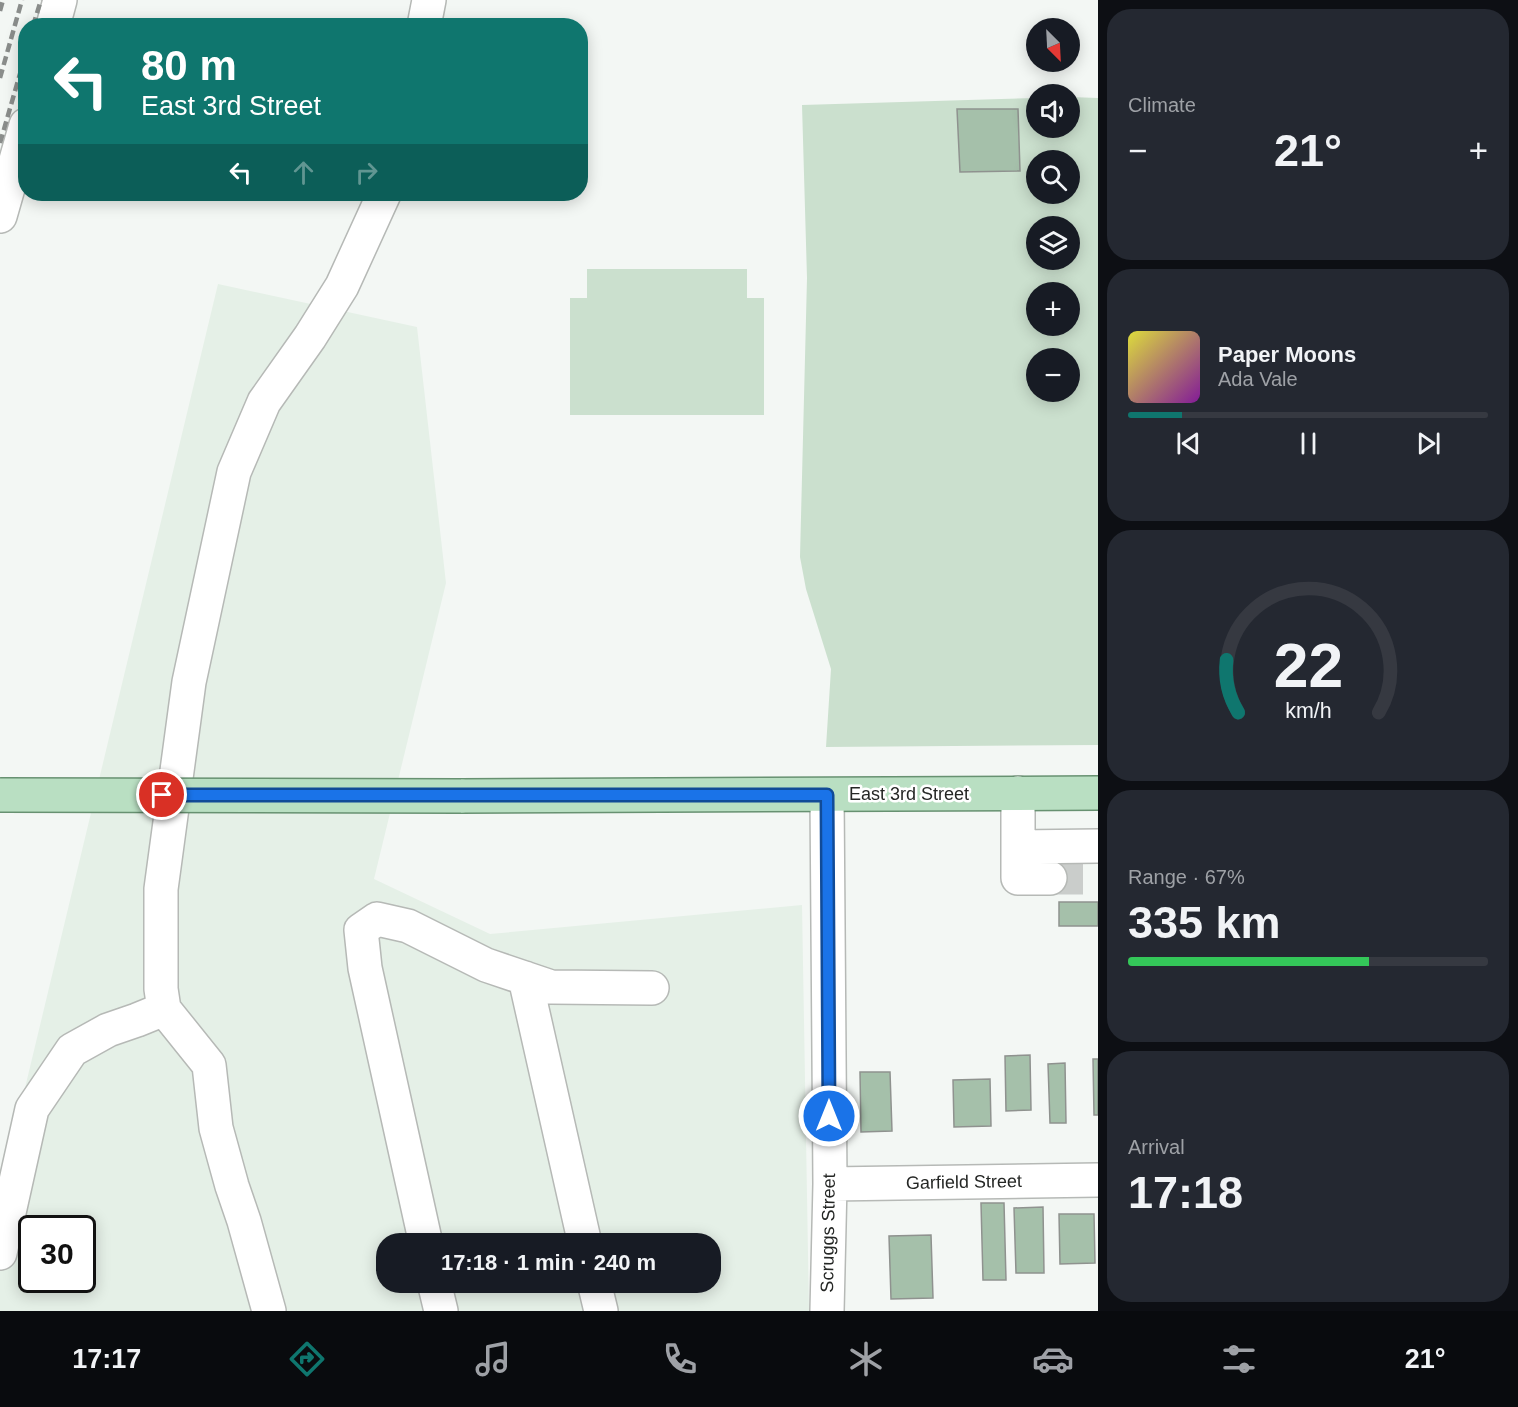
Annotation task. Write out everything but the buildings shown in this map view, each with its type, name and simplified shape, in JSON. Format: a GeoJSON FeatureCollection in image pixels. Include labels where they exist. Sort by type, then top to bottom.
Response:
{"type":"FeatureCollection","features":[{"type":"Feature","properties":{"kind":"main road","name":"East 3rd Street"},"geometry":{"type":"LineString","coordinates":[[0,795],[461,796],[1098,793]]}},
{"type":"Feature","properties":{"kind":"street"},"geometry":{"type":"LineString","coordinates":[[55,18],[60,0]]}},
{"type":"Feature","properties":{"kind":"street"},"geometry":{"type":"LineString","coordinates":[[426,18],[429,0]]}},
{"type":"Feature","properties":{"kind":"street"},"geometry":{"type":"LineString","coordinates":[[0,216],[18,153]]}},
{"type":"Feature","properties":{"kind":"street"},"geometry":{"type":"LineString","coordinates":[[269,1311],[216,1128],[208,1065],[164,1009],[161,989],[161,889],[189,682],[234,472],[264,402],[310,337],[342,286],[381,201]]}},
{"type":"Feature","properties":{"kind":"street"},"geometry":{"type":"LineString","coordinates":[[1018,793],[1018,878],[1050,878]]}},
{"type":"Feature","properties":{"kind":"street","name":"Scruggs Street"},"geometry":{"type":"LineString","coordinates":[[827,795],[830,1184],[827,1311]]}},
{"type":"Feature","properties":{"kind":"street"},"geometry":{"type":"LineString","coordinates":[[1018,847],[1098,846]]}},
{"type":"Feature","properties":{"kind":"street"},"geometry":{"type":"LineString","coordinates":[[424,1233],[364,968],[360,930],[377,919],[408,926],[486,965],[551,987],[652,988]]}},
{"type":"Feature","properties":{"kind":"street"},"geometry":{"type":"LineString","coordinates":[[525,978],[583,1233]]}},
{"type":"Feature","properties":{"kind":"street"},"geometry":{"type":"LineString","coordinates":[[0,1253],[32,1109],[72,1050],[108,1030],[164,1009]]}},
{"type":"Feature","properties":{"kind":"street","name":"Garfield Street"},"geometry":{"type":"LineString","coordinates":[[830,1184],[1098,1180]]}},
{"type":"Feature","properties":{"kind":"street"},"geometry":{"type":"LineString","coordinates":[[437,1293],[441,1311]]}},
{"type":"Feature","properties":{"kind":"street"},"geometry":{"type":"LineString","coordinates":[[597,1293],[601,1311]]}},
{"type":"Feature","properties":{"kind":"shaded area"},"geometry":{"type":"Polygon","coordinates":[[[218,284],[417,327],[446,583],[374,879],[490,934],[802,905],[809,1311],[0,1311],[0,1192],[218,284]]]}},
{"type":"Feature","properties":{"kind":"green space"},"geometry":{"type":"Polygon","coordinates":[[[1080,97],[1098,98],[1098,745],[826,747],[831,669],[806,589],[800,557],[807,278],[802,105],[1026,98],[1026,138],[1080,138],[1080,97]],[[958,109],[961,172],[1020,171],[1018,109],[958,109]]]}},
{"type":"Feature","properties":{"kind":"green space"},"geometry":{"type":"Polygon","coordinates":[[[587,269],[747,269],[747,298],[764,298],[764,415],[570,415],[570,298],[587,298],[587,269]]]}},
{"type":"Feature","properties":{"kind":"tunnel"},"geometry":{"type":"LineString","coordinates":[[1050,878],[1098,878]]}},
{"type":"Feature","properties":{"kind":"railway"},"geometry":{"type":"LineString","coordinates":[[0,11],[3,0]]}},
{"type":"Feature","properties":{"kind":"railway"},"geometry":{"type":"LineString","coordinates":[[0,78],[22,0]]}},
{"type":"Feature","properties":{"kind":"railway"},"geometry":{"type":"LineString","coordinates":[[35,18],[41,0]]}},
{"type":"Feature","properties":{"kind":"railway"},"geometry":{"type":"LineString","coordinates":[[0,143],[18,81]]}},
{"type":"Feature","properties":{"kind":"route"},"geometry":{"type":"LineString","coordinates":[[162,795],[827,795],[829,1116]]}}]}
